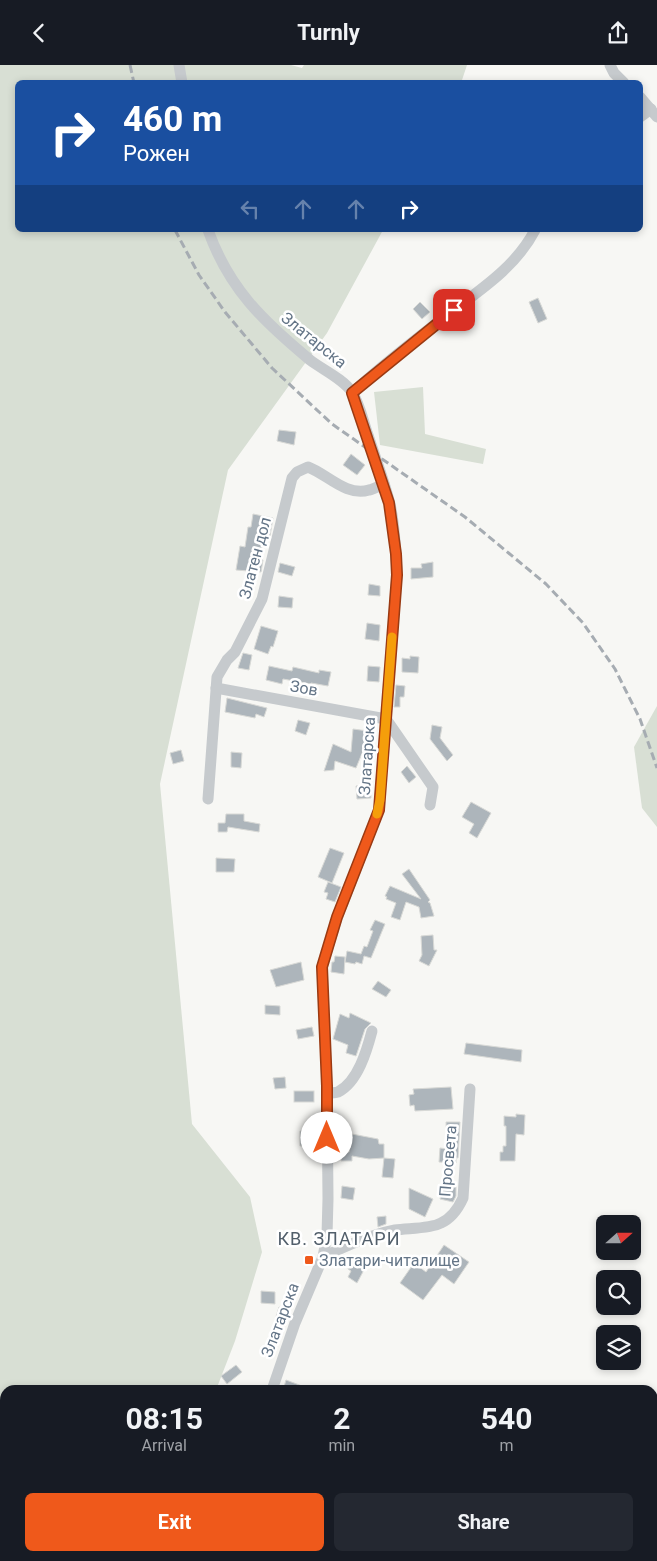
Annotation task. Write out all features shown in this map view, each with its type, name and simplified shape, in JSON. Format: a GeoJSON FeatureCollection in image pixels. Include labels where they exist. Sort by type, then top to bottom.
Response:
{"type":"FeatureCollection","features":[{"type":"Feature","properties":{"kind":"street"},"geometry":{"type":"LineString","coordinates":[[179,65],[182,80]]}},
{"type":"Feature","properties":{"kind":"street"},"geometry":{"type":"LineString","coordinates":[[610,65],[614,73],[621,80]]}},
{"type":"Feature","properties":{"kind":"street"},"geometry":{"type":"LineString","coordinates":[[643,100],[654,113]]}},
{"type":"Feature","properties":{"kind":"street","name":"Златарска"},"geometry":{"type":"LineString","coordinates":[[209,232],[222,262],[249,304],[264,321],[312,361],[345,385],[352,393],[384,484],[393,521],[397,575],[379,810],[337,917],[322,967],[327,1093],[327,1235],[323,1257],[295,1323],[274,1385]]}},
{"type":"Feature","properties":{"kind":"street"},"geometry":{"type":"LineString","coordinates":[[352,393],[500,274],[528,243],[534,232]]}},
{"type":"Feature","properties":{"kind":"street","name":"Златен дол"},"geometry":{"type":"LineString","coordinates":[[208,799],[217,677],[227,660],[235,652],[262,599],[292,478],[297,472],[308,467],[344,488],[368,491],[384,484]]}},
{"type":"Feature","properties":{"kind":"street","name":"Зов"},"geometry":{"type":"LineString","coordinates":[[216,688],[386,719]]}},
{"type":"Feature","properties":{"kind":"street"},"geometry":{"type":"LineString","coordinates":[[386,719],[433,787],[430,805]]}},
{"type":"Feature","properties":{"kind":"street"},"geometry":{"type":"LineString","coordinates":[[327,1093],[338,1092],[355,1076],[366,1055],[372,1031]]}},
{"type":"Feature","properties":{"kind":"street","name":"Просвета"},"geometry":{"type":"LineString","coordinates":[[323,1257],[370,1237],[394,1231],[440,1224],[452,1216],[459,1208],[463,1198],[470,1089]]}},
{"type":"Feature","properties":{"kind":"shaded area"},"geometry":{"type":"Polygon","coordinates":[[[0,65],[291,65],[302,68],[304,65],[467,65],[462,80],[15,80],[15,232],[382,232],[327,333],[228,470],[160,784],[192,1124],[250,1197],[262,1252],[235,1341],[218,1385],[0,1385],[0,65]]]}},
{"type":"Feature","properties":{"kind":"shaded area"},"geometry":{"type":"Polygon","coordinates":[[[423,387],[425,434],[486,449],[483,464],[380,445],[374,392],[423,387]]]}},
{"type":"Feature","properties":{"kind":"shaded area"},"geometry":{"type":"Polygon","coordinates":[[[657,706],[657,827],[642,808],[634,747],[657,706]]]}},
{"type":"Feature","properties":{"kind":"building"},"geometry":{"type":"Polygon","coordinates":[[[538,298],[547,319],[538,323],[529,302],[538,298]]]}},
{"type":"Feature","properties":{"kind":"building"},"geometry":{"type":"Polygon","coordinates":[[[420,302],[430,312],[422,319],[413,309],[420,302]]]}},
{"type":"Feature","properties":{"kind":"building"},"geometry":{"type":"Polygon","coordinates":[[[279,430],[296,432],[294,445],[277,441],[279,430]]]}},
{"type":"Feature","properties":{"kind":"building"},"geometry":{"type":"Polygon","coordinates":[[[351,454],[365,465],[357,475],[343,465],[351,454]]]}},
{"type":"Feature","properties":{"kind":"building"},"geometry":{"type":"Polygon","coordinates":[[[253,514],[273,518],[270,536],[264,535],[260,559],[263,560],[261,572],[236,570],[240,546],[245,547],[248,527],[251,527],[253,514]]]}},
{"type":"Feature","properties":{"kind":"building"},"geometry":{"type":"Polygon","coordinates":[[[433,562],[433,577],[411,579],[411,568],[422,568],[421,564],[433,562]]]}},
{"type":"Feature","properties":{"kind":"building"},"geometry":{"type":"Polygon","coordinates":[[[280,563],[295,567],[292,576],[278,572],[280,563]]]}},
{"type":"Feature","properties":{"kind":"building"},"geometry":{"type":"Polygon","coordinates":[[[369,584],[380,586],[380,596],[368,595],[369,584]]]}},
{"type":"Feature","properties":{"kind":"building"},"geometry":{"type":"Polygon","coordinates":[[[279,596],[293,598],[292,608],[278,607],[279,596]]]}},
{"type":"Feature","properties":{"kind":"building"},"geometry":{"type":"Polygon","coordinates":[[[367,623],[380,625],[379,641],[365,639],[367,623]]]}},
{"type":"Feature","properties":{"kind":"building"},"geometry":{"type":"Polygon","coordinates":[[[261,626],[278,631],[273,647],[271,646],[268,654],[254,649],[261,626]]]}},
{"type":"Feature","properties":{"kind":"building"},"geometry":{"type":"Polygon","coordinates":[[[243,653],[252,655],[249,670],[238,668],[243,653]]]}},
{"type":"Feature","properties":{"kind":"building"},"geometry":{"type":"Polygon","coordinates":[[[410,656],[419,657],[418,673],[402,672],[402,658],[410,659],[410,656]]]}},
{"type":"Feature","properties":{"kind":"building"},"geometry":{"type":"Polygon","coordinates":[[[269,666],[292,671],[293,667],[319,673],[319,670],[331,672],[328,686],[283,679],[282,684],[266,680],[269,666]]]}},
{"type":"Feature","properties":{"kind":"building"},"geometry":{"type":"Polygon","coordinates":[[[368,666],[380,667],[379,682],[367,681],[368,666]]]}},
{"type":"Feature","properties":{"kind":"building"},"geometry":{"type":"Polygon","coordinates":[[[396,685],[405,686],[404,697],[400,697],[400,707],[394,707],[396,685]]]}},
{"type":"Feature","properties":{"kind":"building"},"geometry":{"type":"Polygon","coordinates":[[[227,698],[267,708],[264,717],[256,714],[255,718],[225,712],[227,698]]]}},
{"type":"Feature","properties":{"kind":"building"},"geometry":{"type":"Polygon","coordinates":[[[298,720],[310,723],[306,735],[295,731],[298,720]]]}},
{"type":"Feature","properties":{"kind":"building"},"geometry":{"type":"Polygon","coordinates":[[[432,725],[442,727],[440,738],[453,755],[447,761],[430,739],[432,725]]]}},
{"type":"Feature","properties":{"kind":"building"},"geometry":{"type":"Polygon","coordinates":[[[353,729],[368,731],[366,751],[363,751],[356,768],[335,761],[334,770],[324,771],[333,744],[351,752],[353,729]]]}},
{"type":"Feature","properties":{"kind":"building"},"geometry":{"type":"Polygon","coordinates":[[[181,750],[184,761],[173,764],[170,753],[181,750]]]}},
{"type":"Feature","properties":{"kind":"building"},"geometry":{"type":"Polygon","coordinates":[[[231,752],[242,753],[241,768],[231,767],[231,752]]]}},
{"type":"Feature","properties":{"kind":"building"},"geometry":{"type":"Polygon","coordinates":[[[407,766],[416,777],[409,783],[401,772],[407,766]]]}},
{"type":"Feature","properties":{"kind":"building"},"geometry":{"type":"Polygon","coordinates":[[[370,784],[371,798],[357,799],[356,786],[370,784]]]}},
{"type":"Feature","properties":{"kind":"building"},"geometry":{"type":"Polygon","coordinates":[[[471,802],[491,813],[477,838],[469,833],[474,824],[462,817],[471,802]]]}},
{"type":"Feature","properties":{"kind":"building"},"geometry":{"type":"Polygon","coordinates":[[[226,814],[244,814],[244,821],[260,824],[259,832],[228,827],[227,832],[218,832],[218,823],[225,823],[226,814]]]}},
{"type":"Feature","properties":{"kind":"building"},"geometry":{"type":"Polygon","coordinates":[[[330,848],[344,853],[332,883],[318,877],[330,848]]]}},
{"type":"Feature","properties":{"kind":"building"},"geometry":{"type":"Polygon","coordinates":[[[216,858],[235,859],[234,872],[216,872],[216,858]]]}},
{"type":"Feature","properties":{"kind":"building"},"geometry":{"type":"Polygon","coordinates":[[[409,869],[430,900],[428,902],[434,916],[421,918],[419,907],[406,902],[400,920],[391,917],[396,903],[386,899],[387,897],[385,896],[390,886],[421,899],[402,874],[409,869]]]}},
{"type":"Feature","properties":{"kind":"building"},"geometry":{"type":"Polygon","coordinates":[[[328,882],[341,887],[335,902],[326,899],[328,893],[324,892],[328,882]]]}},
{"type":"Feature","properties":{"kind":"building"},"geometry":{"type":"Polygon","coordinates":[[[375,920],[385,924],[371,958],[364,956],[362,964],[345,962],[347,951],[361,954],[364,946],[367,947],[373,931],[370,930],[375,920]]]}},
{"type":"Feature","properties":{"kind":"building"},"geometry":{"type":"Polygon","coordinates":[[[433,935],[434,950],[437,950],[429,966],[419,961],[422,955],[421,936],[433,935]]]}},
{"type":"Feature","properties":{"kind":"building"},"geometry":{"type":"Polygon","coordinates":[[[335,956],[345,957],[344,974],[331,972],[335,956]]]}},
{"type":"Feature","properties":{"kind":"building"},"geometry":{"type":"Polygon","coordinates":[[[301,962],[304,980],[276,987],[270,970],[301,962]]]}},
{"type":"Feature","properties":{"kind":"building"},"geometry":{"type":"Polygon","coordinates":[[[378,981],[391,990],[386,997],[372,989],[378,981]]]}},
{"type":"Feature","properties":{"kind":"building"},"geometry":{"type":"Polygon","coordinates":[[[265,1005],[280,1006],[280,1015],[265,1014],[265,1005]]]}},
{"type":"Feature","properties":{"kind":"building"},"geometry":{"type":"Polygon","coordinates":[[[350,1013],[371,1023],[365,1029],[356,1056],[346,1053],[348,1045],[333,1039],[340,1014],[349,1018],[350,1013]]]}},
{"type":"Feature","properties":{"kind":"building"},"geometry":{"type":"Polygon","coordinates":[[[312,1027],[314,1036],[298,1039],[296,1030],[312,1027]]]}},
{"type":"Feature","properties":{"kind":"building"},"geometry":{"type":"Polygon","coordinates":[[[466,1043],[522,1050],[521,1062],[464,1054],[466,1043]]]}},
{"type":"Feature","properties":{"kind":"building"},"geometry":{"type":"Polygon","coordinates":[[[285,1077],[286,1088],[275,1089],[273,1078],[285,1077]]]}},
{"type":"Feature","properties":{"kind":"building"},"geometry":{"type":"Polygon","coordinates":[[[451,1087],[453,1109],[415,1111],[414,1105],[410,1106],[409,1095],[414,1094],[413,1089],[451,1087]]]}},
{"type":"Feature","properties":{"kind":"building"},"geometry":{"type":"Polygon","coordinates":[[[294,1091],[314,1091],[314,1102],[294,1102],[294,1091]]]}},
{"type":"Feature","properties":{"kind":"building"},"geometry":{"type":"Polygon","coordinates":[[[516,1114],[525,1115],[524,1135],[516,1134],[515,1161],[500,1161],[500,1152],[503,1152],[503,1146],[506,1146],[504,1116],[516,1117],[516,1114]]]}},
{"type":"Feature","properties":{"kind":"building"},"geometry":{"type":"Polygon","coordinates":[[[446,1122],[460,1122],[458,1158],[456,1158],[456,1163],[439,1162],[440,1148],[447,1149],[446,1122]]]}},
{"type":"Feature","properties":{"kind":"building"},"geometry":{"type":"Polygon","coordinates":[[[300,1131],[318,1131],[318,1145],[300,1146],[300,1131]]]}},
{"type":"Feature","properties":{"kind":"building"},"geometry":{"type":"Polygon","coordinates":[[[352,1134],[378,1139],[379,1144],[384,1144],[384,1158],[369,1159],[352,1156],[352,1161],[341,1161],[341,1152],[349,1152],[352,1134]]]}},
{"type":"Feature","properties":{"kind":"building"},"geometry":{"type":"Polygon","coordinates":[[[384,1158],[395,1159],[393,1178],[382,1177],[384,1158]]]}},
{"type":"Feature","properties":{"kind":"building"},"geometry":{"type":"Polygon","coordinates":[[[443,1184],[456,1186],[456,1196],[453,1202],[440,1199],[443,1184]]]}},
{"type":"Feature","properties":{"kind":"building"},"geometry":{"type":"Polygon","coordinates":[[[342,1186],[355,1188],[353,1200],[341,1198],[342,1186]]]}},
{"type":"Feature","properties":{"kind":"building"},"geometry":{"type":"Polygon","coordinates":[[[409,1188],[433,1199],[425,1217],[409,1209],[409,1188]]]}},
{"type":"Feature","properties":{"kind":"building"},"geometry":{"type":"Polygon","coordinates":[[[386,1216],[386,1224],[378,1227],[377,1217],[386,1216]]]}},
{"type":"Feature","properties":{"kind":"building"},"geometry":{"type":"Polygon","coordinates":[[[444,1245],[469,1262],[454,1284],[442,1275],[423,1300],[400,1283],[414,1263],[426,1272],[444,1245]]]}},
{"type":"Feature","properties":{"kind":"building"},"geometry":{"type":"Polygon","coordinates":[[[352,1261],[365,1268],[357,1283],[348,1277],[351,1271],[348,1269],[352,1261]]]}},
{"type":"Feature","properties":{"kind":"building"},"geometry":{"type":"Polygon","coordinates":[[[261,1291],[275,1292],[275,1304],[261,1303],[261,1291]]]}},
{"type":"Feature","properties":{"kind":"building"},"geometry":{"type":"Polygon","coordinates":[[[279,1307],[288,1310],[283,1323],[275,1320],[279,1307]]]}},
{"type":"Feature","properties":{"kind":"building"},"geometry":{"type":"Polygon","coordinates":[[[236,1365],[242,1372],[227,1384],[221,1376],[236,1365]]]}},
{"type":"Feature","properties":{"kind":"building"},"geometry":{"type":"Polygon","coordinates":[[[286,1380],[299,1385],[284,1385],[286,1380]]]}},
{"type":"Feature","properties":{"kind":"railway"},"geometry":{"type":"LineString","coordinates":[[130,65],[133,80]]}},
{"type":"Feature","properties":{"kind":"railway"},"geometry":{"type":"LineString","coordinates":[[176,232],[199,275],[225,312],[272,368],[332,424],[465,517],[546,584],[583,623],[615,669],[640,719],[657,768]]}},
{"type":"Feature","properties":{"kind":"slow traffic"},"geometry":{"type":"LineString","coordinates":[[377,814],[380,800],[392,637]]}},
{"type":"Feature","properties":{"kind":"place","name":"Златари-читалище"},"geometry":{"type":"Point","coordinates":[309,1260]}},
{"type":"Feature","properties":{"kind":"district","name":"КВ. ЗЛАТАРИ"},"geometry":{"type":"Point","coordinates":[339,1238]}},
{"type":"Feature","properties":{"kind":"route"},"geometry":{"type":"LineString","coordinates":[[327,1138],[327,1086],[322,967],[337,917],[379,810],[397,575],[393,521],[389,503],[359,408],[352,393],[454,310]]}}]}
